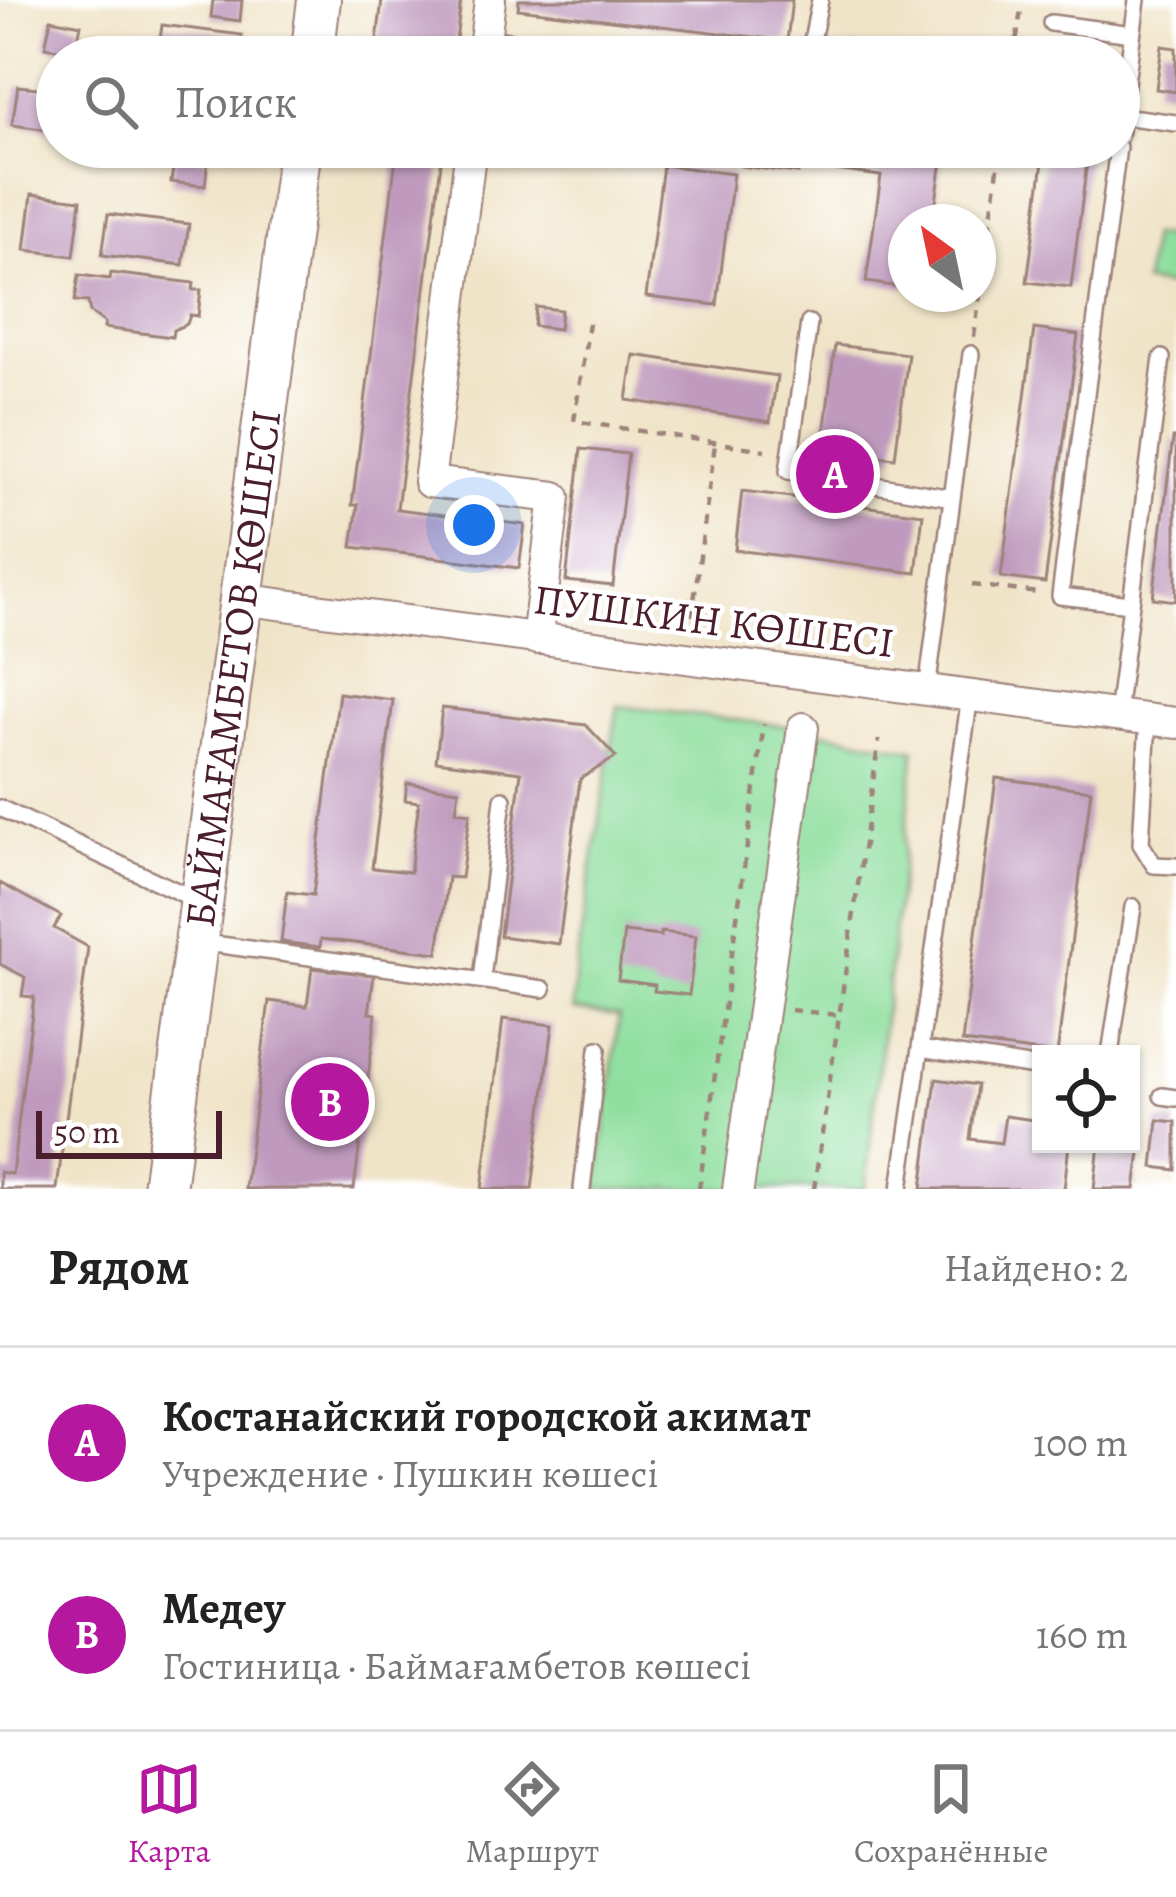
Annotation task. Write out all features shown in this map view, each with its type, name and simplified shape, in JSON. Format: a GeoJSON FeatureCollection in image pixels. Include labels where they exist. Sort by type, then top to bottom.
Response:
{"type":"FeatureCollection","features":[{"type":"Feature","properties":{"kind":"main road"},"geometry":{"type":"LineString","coordinates":[[315,36],[320,0]]}},
{"type":"Feature","properties":{"kind":"main road","name":"БАЙМАҒАМБЕТОВ КӨШЕСІ"},"geometry":{"type":"LineString","coordinates":[[164,1189],[297,168]]}},
{"type":"Feature","properties":{"kind":"street"},"geometry":{"type":"LineString","coordinates":[[485,36],[490,0]]}},
{"type":"Feature","properties":{"kind":"street"},"geometry":{"type":"LineString","coordinates":[[468,168],[429,482],[555,497],[537,639]]}},
{"type":"Feature","properties":{"kind":"street","name":"ПУШКИН КӨШЕСІ"},"geometry":{"type":"LineString","coordinates":[[241,599],[1147,719]]}},
{"type":"Feature","properties":{"kind":"street"},"geometry":{"type":"LineString","coordinates":[[738,1189],[803,728]]}},
{"type":"Feature","properties":{"kind":"lane"},"geometry":{"type":"LineString","coordinates":[[813,36],[820,0]]}},
{"type":"Feature","properties":{"kind":"lane"},"geometry":{"type":"LineString","coordinates":[[1051,23],[1132,34],[1137,0]]}},
{"type":"Feature","properties":{"kind":"lane"},"geometry":{"type":"LineString","coordinates":[[1140,118],[1176,123]]}},
{"type":"Feature","properties":{"kind":"lane"},"geometry":{"type":"LineString","coordinates":[[1115,168],[1060,596],[1131,604]]}},
{"type":"Feature","properties":{"kind":"lane"},"geometry":{"type":"LineString","coordinates":[[809,323],[788,471],[816,476]]}},
{"type":"Feature","properties":{"kind":"lane"},"geometry":{"type":"LineString","coordinates":[[927,690],[971,354]]}},
{"type":"Feature","properties":{"kind":"lane"},"geometry":{"type":"LineString","coordinates":[[1162,358],[1131,604],[1147,719],[1141,844],[1154,865],[1176,866]]}},
{"type":"Feature","properties":{"kind":"lane"},"geometry":{"type":"LineString","coordinates":[[852,482],[952,498]]}},
{"type":"Feature","properties":{"kind":"lane"},"geometry":{"type":"LineString","coordinates":[[900,1189],[970,696]]}},
{"type":"Feature","properties":{"kind":"lane"},"geometry":{"type":"LineString","coordinates":[[482,980],[503,799]]}},
{"type":"Feature","properties":{"kind":"lane"},"geometry":{"type":"LineString","coordinates":[[0,808],[198,922],[482,980],[543,988]]}},
{"type":"Feature","properties":{"kind":"lane"},"geometry":{"type":"LineString","coordinates":[[1111,1045],[1133,907]]}},
{"type":"Feature","properties":{"kind":"lane"},"geometry":{"type":"LineString","coordinates":[[582,1189],[598,1048]]}},
{"type":"Feature","properties":{"kind":"lane"},"geometry":{"type":"LineString","coordinates":[[920,1049],[1032,1067]]}},
{"type":"Feature","properties":{"kind":"path"},"geometry":{"type":"LineString","coordinates":[[1017,36],[1021,10]]}},
{"type":"Feature","properties":{"kind":"path"},"geometry":{"type":"LineString","coordinates":[[971,354],[998,168]]}},
{"type":"Feature","properties":{"kind":"path"},"geometry":{"type":"LineString","coordinates":[[589,323],[574,422],[765,450]]}},
{"type":"Feature","properties":{"kind":"path"},"geometry":{"type":"LineString","coordinates":[[692,616],[715,443]]}},
{"type":"Feature","properties":{"kind":"path"},"geometry":{"type":"LineString","coordinates":[[972,585],[1060,596]]}},
{"type":"Feature","properties":{"kind":"path"},"geometry":{"type":"LineString","coordinates":[[699,1189],[764,724]]}},
{"type":"Feature","properties":{"kind":"path"},"geometry":{"type":"LineString","coordinates":[[814,1189],[879,740]]}},
{"type":"Feature","properties":{"kind":"green space"},"geometry":{"type":"Polygon","coordinates":[[[1151,235],[1176,238],[1176,287],[1144,283],[1151,235]]]}},
{"type":"Feature","properties":{"kind":"green space"},"geometry":{"type":"Polygon","coordinates":[[[618,706],[803,728],[915,750],[865,1189],[597,1189],[619,1016],[573,1010],[576,965],[618,706]]]}},
{"type":"Feature","properties":{"kind":"building"},"geometry":{"type":"Polygon","coordinates":[[[213,0],[242,0],[240,21],[211,17],[213,0]]]}},
{"type":"Feature","properties":{"kind":"building"},"geometry":{"type":"Polygon","coordinates":[[[382,0],[461,0],[457,36],[378,36],[382,0]]]}},
{"type":"Feature","properties":{"kind":"building"},"geometry":{"type":"Polygon","coordinates":[[[519,0],[792,0],[788,36],[745,36],[518,9],[519,0]]]}},
{"type":"Feature","properties":{"kind":"building"},"geometry":{"type":"Polygon","coordinates":[[[51,19],[81,25],[79,36],[47,36],[51,19]]]}},
{"type":"Feature","properties":{"kind":"building"},"geometry":{"type":"Polygon","coordinates":[[[162,25],[242,35],[242,36],[161,36],[162,25]]]}},
{"type":"Feature","properties":{"kind":"building"},"geometry":{"type":"Polygon","coordinates":[[[1162,46],[1176,48],[1176,92],[1156,89],[1162,46]]]}},
{"type":"Feature","properties":{"kind":"building"},"geometry":{"type":"Polygon","coordinates":[[[18,86],[36,88],[36,128],[12,125],[18,86]]]}},
{"type":"Feature","properties":{"kind":"building"},"geometry":{"type":"Polygon","coordinates":[[[173,168],[207,168],[205,186],[171,182],[173,168]]]}},
{"type":"Feature","properties":{"kind":"building"},"geometry":{"type":"Polygon","coordinates":[[[395,168],[440,168],[397,509],[525,525],[519,568],[352,547],[358,505],[352,505],[395,168]]]}},
{"type":"Feature","properties":{"kind":"building"},"geometry":{"type":"Polygon","coordinates":[[[663,168],[733,174],[717,305],[646,297],[663,168]]]}},
{"type":"Feature","properties":{"kind":"building"},"geometry":{"type":"Polygon","coordinates":[[[757,168],[799,168],[798,173],[757,168]]]}},
{"type":"Feature","properties":{"kind":"building"},"geometry":{"type":"Polygon","coordinates":[[[835,168],[941,168],[936,204],[888,204],[888,285],[866,282],[881,176],[835,168]]]}},
{"type":"Feature","properties":{"kind":"building"},"geometry":{"type":"Polygon","coordinates":[[[1042,168],[1086,168],[1071,287],[1027,282],[1042,168]]]}},
{"type":"Feature","properties":{"kind":"building"},"geometry":{"type":"Polygon","coordinates":[[[32,194],[81,200],[74,256],[25,250],[32,194]]]}},
{"type":"Feature","properties":{"kind":"building"},"geometry":{"type":"Polygon","coordinates":[[[108,214],[189,224],[183,265],[102,255],[108,214]]]}},
{"type":"Feature","properties":{"kind":"building"},"geometry":{"type":"Polygon","coordinates":[[[111,273],[194,283],[193,290],[201,290],[198,316],[190,315],[187,324],[173,330],[172,337],[104,328],[88,302],[75,301],[79,275],[110,279],[111,273]]]}},
{"type":"Feature","properties":{"kind":"building"},"geometry":{"type":"Polygon","coordinates":[[[536,307],[561,310],[559,329],[534,326],[536,307]]]}},
{"type":"Feature","properties":{"kind":"building"},"geometry":{"type":"Polygon","coordinates":[[[1034,329],[1078,335],[1045,583],[1001,577],[1034,329]]]}},
{"type":"Feature","properties":{"kind":"building"},"geometry":{"type":"Polygon","coordinates":[[[835,345],[908,354],[895,458],[853,453],[847,504],[923,514],[916,573],[735,550],[742,491],[816,500],[835,345]]]}},
{"type":"Feature","properties":{"kind":"building"},"geometry":{"type":"Polygon","coordinates":[[[634,355],[777,376],[770,422],[627,400],[634,355]]]}},
{"type":"Feature","properties":{"kind":"building"},"geometry":{"type":"Polygon","coordinates":[[[1176,438],[1176,601],[1153,598],[1176,438]]]}},
{"type":"Feature","properties":{"kind":"building"},"geometry":{"type":"Polygon","coordinates":[[[581,449],[628,454],[613,586],[566,581],[581,449]]]}},
{"type":"Feature","properties":{"kind":"building"},"geometry":{"type":"Polygon","coordinates":[[[339,693],[393,700],[372,868],[410,872],[419,802],[405,800],[407,783],[459,790],[456,811],[470,813],[461,878],[448,877],[438,953],[321,939],[320,947],[281,942],[287,892],[313,895],[339,693]]]}},
{"type":"Feature","properties":{"kind":"building"},"geometry":{"type":"Polygon","coordinates":[[[442,708],[586,725],[616,757],[580,779],[559,944],[500,936],[521,772],[436,761],[442,708]]]}},
{"type":"Feature","properties":{"kind":"building"},"geometry":{"type":"Polygon","coordinates":[[[996,778],[1091,790],[1058,1045],[1032,1045],[1032,1051],[962,1042],[996,778]]]}},
{"type":"Feature","properties":{"kind":"building"},"geometry":{"type":"Polygon","coordinates":[[[0,883],[61,916],[54,928],[88,947],[57,1189],[0,1189],[0,1172],[12,1174],[34,997],[22,996],[25,977],[0,964],[0,883]]]}},
{"type":"Feature","properties":{"kind":"building"},"geometry":{"type":"Polygon","coordinates":[[[624,932],[696,936],[689,995],[618,980],[624,932]]]}},
{"type":"Feature","properties":{"kind":"building"},"geometry":{"type":"Polygon","coordinates":[[[312,968],[374,975],[369,1013],[376,1014],[354,1189],[245,1189],[269,1001],[307,1006],[312,968]]]}},
{"type":"Feature","properties":{"kind":"building"},"geometry":{"type":"Polygon","coordinates":[[[503,1019],[553,1025],[532,1189],[482,1189],[503,1019]]]}},
{"type":"Feature","properties":{"kind":"building"},"geometry":{"type":"Polygon","coordinates":[[[936,1079],[977,1085],[970,1139],[1001,1143],[1005,1116],[1032,1120],[1032,1153],[1068,1153],[1064,1189],[922,1189],[936,1079]]]}},
{"type":"Feature","properties":{"kind":"building"},"geometry":{"type":"Polygon","coordinates":[[[1158,1120],[1176,1122],[1176,1170],[1153,1167],[1158,1120]]]}},
{"type":"Feature","properties":{"kind":"building"},"geometry":{"type":"Polygon","coordinates":[[[1098,1153],[1140,1153],[1135,1189],[1094,1189],[1098,1153]]]}},
{"type":"Feature","properties":{"kind":"place","name":"Костанайский городской акимат"},"geometry":{"type":"Point","coordinates":[835,474]}},
{"type":"Feature","properties":{"kind":"place","name":"Медеу"},"geometry":{"type":"Point","coordinates":[330,1102]}}]}
